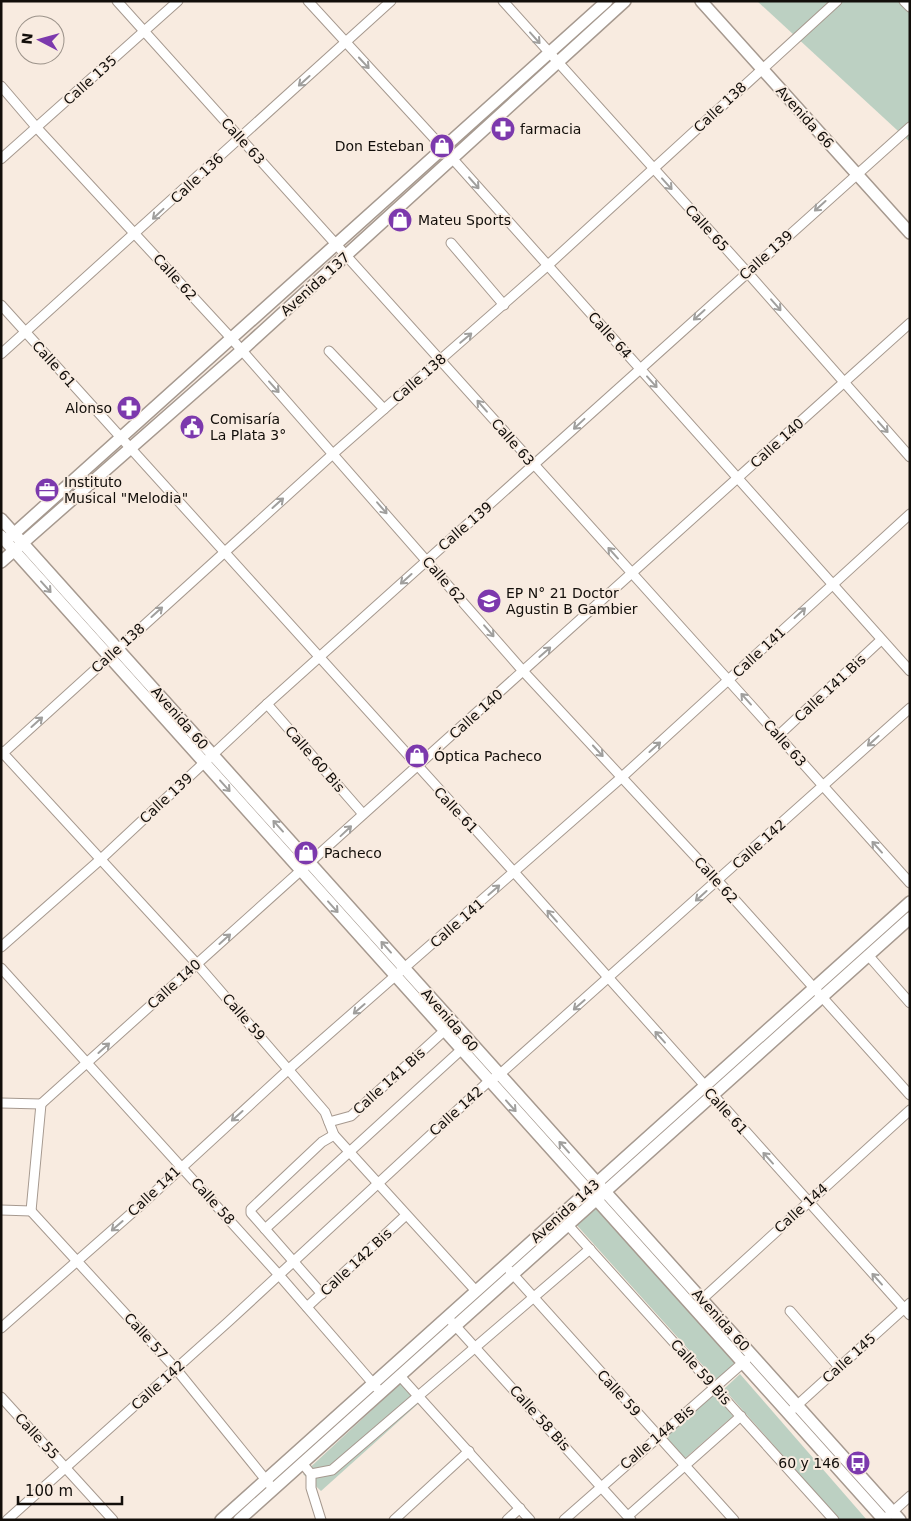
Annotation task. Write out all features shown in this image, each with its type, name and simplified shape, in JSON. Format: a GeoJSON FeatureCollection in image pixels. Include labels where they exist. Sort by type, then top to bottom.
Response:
{"type":"FeatureCollection","features":[{"type":"Feature","properties":{"kind":"main road","name":"Avenida 137"},"geometry":{"type":"LineString","coordinates":[[6,539],[607,1]]}},
{"type":"Feature","properties":{"kind":"main road","name":"Avenida 137"},"geometry":{"type":"LineString","coordinates":[[1,562],[346,256],[625,1]]}},
{"type":"Feature","properties":{"kind":"main road","name":"Avenida 66"},"geometry":{"type":"LineString","coordinates":[[701,1],[859,172],[910,233]]}},
{"type":"Feature","properties":{"kind":"main road","name":"Avenida 66"},"geometry":{"type":"LineString","coordinates":[[709,1],[764,67]]}},
{"type":"Feature","properties":{"kind":"main road","name":"Avenida 66"},"geometry":{"type":"LineString","coordinates":[[859,172],[910,224]]}},
{"type":"Feature","properties":{"kind":"main road","name":"Avenida 60"},"geometry":{"type":"LineString","coordinates":[[1,519],[6,539],[18,547],[118,648],[301,872],[883,1520]]}},
{"type":"Feature","properties":{"kind":"main road","name":"Avenida 60"},"geometry":{"type":"LineString","coordinates":[[18,547],[108,657],[310,863],[897,1515]]}},
{"type":"Feature","properties":{"kind":"main road","name":"Avenida 143"},"geometry":{"type":"LineString","coordinates":[[239,1520],[270,1484],[817,992],[910,902]]}},
{"type":"Feature","properties":{"kind":"main road","name":"Avenida 143"},"geometry":{"type":"LineString","coordinates":[[817,992],[868,955],[910,918]]}},
{"type":"Feature","properties":{"kind":"main road","name":"Avenida 143"},"geometry":{"type":"LineString","coordinates":[[221,1520],[302,1463],[377,1388],[400,1376],[451,1322],[476,1291],[508,1270],[567,1224],[591,1195]]}},
{"type":"Feature","properties":{"kind":"street","name":"Calle 63"},"geometry":{"type":"LineString","coordinates":[[117,1],[441,359],[632,575],[730,680],[910,883]]}},
{"type":"Feature","properties":{"kind":"street","name":"Calle 135"},"geometry":{"type":"LineString","coordinates":[[1,159],[178,1]]}},
{"type":"Feature","properties":{"kind":"street","name":"Calle 64"},"geometry":{"type":"LineString","coordinates":[[308,1],[345,44],[453,159],[910,671]]}},
{"type":"Feature","properties":{"kind":"street","name":"Calle 136"},"geometry":{"type":"LineString","coordinates":[[1,354],[392,1]]}},
{"type":"Feature","properties":{"kind":"street","name":"Calle 65"},"geometry":{"type":"LineString","coordinates":[[503,1],[747,272],[910,457]]}},
{"type":"Feature","properties":{"kind":"street","name":"Calle 138"},"geometry":{"type":"LineString","coordinates":[[2,753],[334,453],[504,306],[837,1]]}},
{"type":"Feature","properties":{"kind":"street"},"geometry":{"type":"LineString","coordinates":[[904,1],[910,7]]}},
{"type":"Feature","properties":{"kind":"street","name":"Calle 62"},"geometry":{"type":"LineString","coordinates":[[1,86],[37,128],[136,234],[334,453],[523,671],[718,881],[910,1095]]}},
{"type":"Feature","properties":{"kind":"street","name":"Calle 139"},"geometry":{"type":"LineString","coordinates":[[1,947],[100,859],[318,657],[534,466],[910,127]]}},
{"type":"Feature","properties":{"kind":"street"},"geometry":{"type":"LineString","coordinates":[[451,243],[504,306]]}},
{"type":"Feature","properties":{"kind":"street","name":"Calle 61"},"geometry":{"type":"LineString","coordinates":[[1,305],[514,872],[608,980],[808,1202],[908,1309]]}},
{"type":"Feature","properties":{"kind":"street","name":"Calle 140"},"geometry":{"type":"LineString","coordinates":[[41,1104],[632,575],[910,323]]}},
{"type":"Feature","properties":{"kind":"street"},"geometry":{"type":"LineString","coordinates":[[329,351],[384,409]]}},
{"type":"Feature","properties":{"kind":"street","name":"Calle 141"},"geometry":{"type":"LineString","coordinates":[[1,1328],[142,1204],[181,1166],[289,1069],[622,777],[730,680],[831,584],[910,514]]}},
{"type":"Feature","properties":{"kind":"street","name":"Calle 141 Bis"},"geometry":{"type":"LineString","coordinates":[[779,735],[881,640]]}},
{"type":"Feature","properties":{"kind":"street","name":"Calle 60 Bis"},"geometry":{"type":"LineString","coordinates":[[267,704],[363,814]]}},
{"type":"Feature","properties":{"kind":"street","name":"Calle 142"},"geometry":{"type":"LineString","coordinates":[[6,1520],[176,1369],[489,1081],[499,1075],[608,980],[910,708]]}},
{"type":"Feature","properties":{"kind":"street","name":"Calle 59"},"geometry":{"type":"LineString","coordinates":[[2,753],[197,964],[325,1112],[334,1135],[476,1291]]}},
{"type":"Feature","properties":{"kind":"street"},"geometry":{"type":"LineString","coordinates":[[868,955],[910,1003]]}},
{"type":"Feature","properties":{"kind":"street","name":"Calle 58"},"geometry":{"type":"LineString","coordinates":[[1,968],[279,1274],[377,1388]]}},
{"type":"Feature","properties":{"kind":"street","name":"Calle 141 Bis"},"geometry":{"type":"LineString","coordinates":[[329,1122],[351,1116],[444,1031]]}},
{"type":"Feature","properties":{"kind":"street"},"geometry":{"type":"LineString","coordinates":[[265,1229],[348,1150],[461,1050]]}},
{"type":"Feature","properties":{"kind":"street"},"geometry":{"type":"LineString","coordinates":[[1,1102],[41,1104],[31,1211],[1,1210]]}},
{"type":"Feature","properties":{"kind":"street","name":"Calle 144"},"geometry":{"type":"LineString","coordinates":[[693,1308],[910,1110]]}},
{"type":"Feature","properties":{"kind":"street"},"geometry":{"type":"LineString","coordinates":[[322,1294],[251,1213],[251,1209],[322,1142],[334,1135]]}},
{"type":"Feature","properties":{"kind":"street","name":"Calle 57"},"geometry":{"type":"LineString","coordinates":[[31,1211],[176,1369],[270,1484]]}},
{"type":"Feature","properties":{"kind":"street","name":"Calle 142 Bis"},"geometry":{"type":"LineString","coordinates":[[307,1307],[406,1216]]}},
{"type":"Feature","properties":{"kind":"street","name":"Calle 59 Bis"},"geometry":{"type":"LineString","coordinates":[[567,1224],[834,1520]]}},
{"type":"Feature","properties":{"kind":"street"},"geometry":{"type":"LineString","coordinates":[[311,1474],[332,1470],[590,1249]]}},
{"type":"Feature","properties":{"kind":"street","name":"Calle 59"},"geometry":{"type":"LineString","coordinates":[[508,1270],[734,1520]]}},
{"type":"Feature","properties":{"kind":"street","name":"Calle 145"},"geometry":{"type":"LineString","coordinates":[[788,1413],[908,1309]]}},
{"type":"Feature","properties":{"kind":"street"},"geometry":{"type":"LineString","coordinates":[[790,1311],[839,1367]]}},
{"type":"Feature","properties":{"kind":"street","name":"Calle 58 Bis"},"geometry":{"type":"LineString","coordinates":[[451,1322],[476,1347],[630,1518]]}},
{"type":"Feature","properties":{"kind":"street","name":"Calle 144 Bis"},"geometry":{"type":"LineString","coordinates":[[564,1520],[600,1486],[752,1354]]}},
{"type":"Feature","properties":{"kind":"street"},"geometry":{"type":"LineString","coordinates":[[400,1376],[530,1520]]}},
{"type":"Feature","properties":{"kind":"street","name":"Calle 55"},"geometry":{"type":"LineString","coordinates":[[1,1397],[113,1520]]}},
{"type":"Feature","properties":{"kind":"street"},"geometry":{"type":"LineString","coordinates":[[630,1518],[684,1465],[741,1416]]}},
{"type":"Feature","properties":{"kind":"street"},"geometry":{"type":"LineString","coordinates":[[394,1520],[469,1451]]}},
{"type":"Feature","properties":{"kind":"street"},"geometry":{"type":"LineString","coordinates":[[302,1463],[311,1474],[311,1488],[322,1520]]}},
{"type":"Feature","properties":{"kind":"street"},"geometry":{"type":"LineString","coordinates":[[883,1520],[897,1515],[910,1496]]}},
{"type":"Feature","properties":{"kind":"street"},"geometry":{"type":"LineString","coordinates":[[508,1520],[520,1508]]}},
{"type":"Feature","properties":{"kind":"green space"},"geometry":{"type":"Polygon","coordinates":[[[757,1],[910,1],[910,142],[757,1]]]}},
{"type":"Feature","properties":{"kind":"green space"},"geometry":{"type":"Polygon","coordinates":[[[596,1200],[739,1359],[716,1380],[573,1221],[596,1200]]]}},
{"type":"Feature","properties":{"kind":"green space"},"geometry":{"type":"Polygon","coordinates":[[[740,1374],[867,1520],[840,1520],[724,1389],[740,1374]]]}},
{"type":"Feature","properties":{"kind":"green space"},"geometry":{"type":"Polygon","coordinates":[[[401,1383],[419,1403],[321,1491],[303,1474],[401,1383]]]}},
{"type":"Feature","properties":{"kind":"green space"},"geometry":{"type":"Polygon","coordinates":[[[714,1394],[733,1416],[683,1460],[664,1438],[714,1394]]]}},
{"type":"Feature","properties":{"kind":"place","name":"farmacia"},"geometry":{"type":"Point","coordinates":[503,129]}},
{"type":"Feature","properties":{"kind":"place","name":"Don Esteban"},"geometry":{"type":"Point","coordinates":[442,146]}},
{"type":"Feature","properties":{"kind":"place","name":"Mateu Sports"},"geometry":{"type":"Point","coordinates":[400,220]}},
{"type":"Feature","properties":{"kind":"place","name":"Alonso"},"geometry":{"type":"Point","coordinates":[129,408]}},
{"type":"Feature","properties":{"kind":"place","name":"Comisaría La Plata 3°"},"geometry":{"type":"Point","coordinates":[192,427]}},
{"type":"Feature","properties":{"kind":"place","name":"Instituto Musical \"Melodia\""},"geometry":{"type":"Point","coordinates":[47,490]}},
{"type":"Feature","properties":{"kind":"place","name":"EP N° 21 Doctor Agustin B Gambier"},"geometry":{"type":"Point","coordinates":[489,601]}},
{"type":"Feature","properties":{"kind":"place","name":"Óptica Pacheco"},"geometry":{"type":"Point","coordinates":[417,756]}},
{"type":"Feature","properties":{"kind":"place","name":"Pacheco"},"geometry":{"type":"Point","coordinates":[306,853]}},
{"type":"Feature","properties":{"kind":"place","name":"60 y 146"},"geometry":{"type":"Point","coordinates":[858,1463]}}]}
